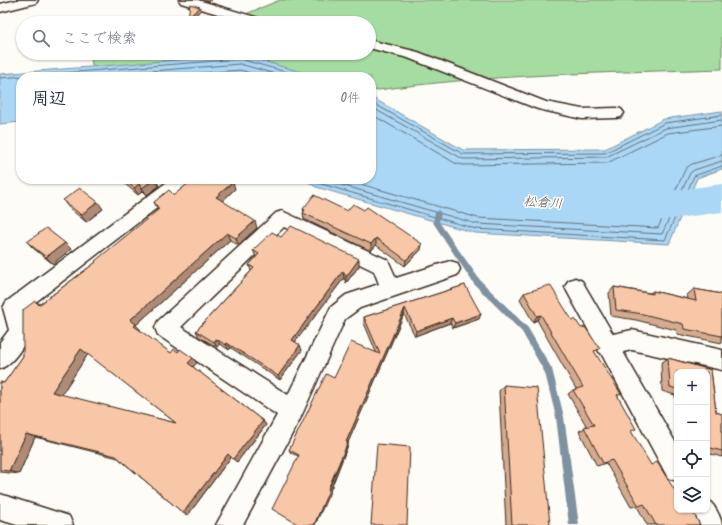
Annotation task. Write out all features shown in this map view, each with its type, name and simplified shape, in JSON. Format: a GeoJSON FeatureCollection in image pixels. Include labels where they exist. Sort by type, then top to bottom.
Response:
{"type":"FeatureCollection","features":[{"type":"Feature","properties":{"kind":"street"},"geometry":{"type":"LineString","coordinates":[[0,8],[32,0]]}},
{"type":"Feature","properties":{"kind":"street"},"geometry":{"type":"LineString","coordinates":[[185,0],[238,16]]}},
{"type":"Feature","properties":{"kind":"street"},"geometry":{"type":"LineString","coordinates":[[376,46],[413,55],[543,106],[582,114],[616,113]]}},
{"type":"Feature","properties":{"kind":"street"},"geometry":{"type":"LineString","coordinates":[[0,359],[20,332],[13,308],[176,184]]}},
{"type":"Feature","properties":{"kind":"street"},"geometry":{"type":"LineString","coordinates":[[292,411],[165,328],[282,218],[381,266],[391,289]]}},
{"type":"Feature","properties":{"kind":"street"},"geometry":{"type":"LineString","coordinates":[[228,525],[292,411],[338,313],[353,301],[450,269]]}},
{"type":"Feature","properties":{"kind":"street"},"geometry":{"type":"LineString","coordinates":[[575,287],[606,345],[674,464]]}},
{"type":"Feature","properties":{"kind":"street"},"geometry":{"type":"LineString","coordinates":[[606,345],[632,340],[722,360]]}},
{"type":"Feature","properties":{"kind":"street"},"geometry":{"type":"LineString","coordinates":[[0,507],[60,525]]}},
{"type":"Feature","properties":{"kind":"street"},"geometry":{"type":"LineString","coordinates":[[703,513],[710,525]]}},
{"type":"Feature","properties":{"kind":"green space"},"geometry":{"type":"Polygon","coordinates":[[[280,0],[722,0],[722,69],[546,75],[458,81],[376,90],[376,72],[93,72],[91,60],[376,60],[376,16],[241,16],[280,0]]]}},
{"type":"Feature","properties":{"kind":"water"},"geometry":{"type":"Polygon","coordinates":[[[178,60],[259,60],[301,72],[25,72],[178,60]]]}},
{"type":"Feature","properties":{"kind":"water"},"geometry":{"type":"Polygon","coordinates":[[[16,73],[16,122],[0,124],[0,74],[16,73]]]}},
{"type":"Feature","properties":{"kind":"water"},"geometry":{"type":"Polygon","coordinates":[[[376,100],[463,150],[605,149],[664,119],[722,111],[722,169],[697,178],[669,244],[475,233],[316,187],[312,184],[376,184],[376,100]]]}},
{"type":"Feature","properties":{"kind":"building"},"geometry":{"type":"Polygon","coordinates":[[[190,4],[200,7],[190,16],[188,16],[190,4]]]}},
{"type":"Feature","properties":{"kind":"building"},"geometry":{"type":"Polygon","coordinates":[[[129,184],[139,184],[134,188],[129,184]]]}},
{"type":"Feature","properties":{"kind":"building"},"geometry":{"type":"Polygon","coordinates":[[[139,184],[148,184],[142,188],[139,184]]]}},
{"type":"Feature","properties":{"kind":"building"},"geometry":{"type":"Polygon","coordinates":[[[188,184],[231,184],[216,197],[255,221],[236,238],[227,233],[130,320],[136,324],[134,326],[171,353],[174,349],[178,352],[180,349],[193,358],[188,363],[263,421],[233,459],[228,454],[183,513],[116,456],[26,434],[9,471],[0,470],[0,382],[4,383],[23,356],[23,310],[35,301],[39,305],[96,262],[95,261],[159,209],[154,202],[169,190],[174,195],[188,184]],[[81,349],[52,392],[176,423],[81,349]]]}},
{"type":"Feature","properties":{"kind":"building"},"geometry":{"type":"Polygon","coordinates":[[[80,188],[98,202],[81,215],[63,200],[80,188]]]}},
{"type":"Feature","properties":{"kind":"building"},"geometry":{"type":"Polygon","coordinates":[[[314,195],[347,211],[353,204],[364,210],[367,207],[422,244],[406,260],[376,238],[371,244],[303,213],[305,210],[303,209],[314,195]]]}},
{"type":"Feature","properties":{"kind":"building"},"geometry":{"type":"Polygon","coordinates":[[[291,226],[359,259],[346,277],[343,271],[292,340],[300,345],[278,376],[227,343],[226,345],[216,339],[214,342],[196,331],[254,268],[249,265],[259,254],[253,250],[272,232],[281,237],[291,226]]]}},
{"type":"Feature","properties":{"kind":"building"},"geometry":{"type":"Polygon","coordinates":[[[46,228],[65,243],[46,257],[27,242],[46,228]]]}},
{"type":"Feature","properties":{"kind":"building"},"geometry":{"type":"Polygon","coordinates":[[[465,285],[481,314],[455,323],[452,318],[416,331],[405,308],[346,442],[348,442],[314,525],[299,525],[272,509],[299,455],[289,450],[326,374],[334,378],[351,342],[380,354],[364,317],[465,285]]]}},
{"type":"Feature","properties":{"kind":"building"},"geometry":{"type":"Polygon","coordinates":[[[550,285],[572,320],[575,319],[581,328],[585,327],[600,349],[594,351],[621,394],[617,395],[636,429],[631,431],[651,465],[657,462],[674,489],[674,513],[694,513],[700,525],[656,525],[644,504],[639,506],[612,460],[603,463],[584,427],[594,425],[573,390],[583,387],[541,315],[537,316],[524,293],[550,285]]]}},
{"type":"Feature","properties":{"kind":"building"},"geometry":{"type":"Polygon","coordinates":[[[614,287],[653,294],[653,291],[696,301],[694,289],[722,294],[722,336],[684,329],[683,324],[643,314],[616,310],[614,287]]]}},
{"type":"Feature","properties":{"kind":"building"},"geometry":{"type":"Polygon","coordinates":[[[668,358],[707,369],[674,369],[674,388],[670,387],[668,358]]]}},
{"type":"Feature","properties":{"kind":"building"},"geometry":{"type":"Polygon","coordinates":[[[710,370],[716,412],[722,414],[722,451],[710,448],[710,370]]]}},
{"type":"Feature","properties":{"kind":"building"},"geometry":{"type":"Polygon","coordinates":[[[504,385],[537,388],[550,525],[512,525],[504,385]]]}},
{"type":"Feature","properties":{"kind":"building"},"geometry":{"type":"Polygon","coordinates":[[[377,444],[410,447],[407,525],[371,525],[377,444]]]}},
{"type":"Feature","properties":{"kind":"waterway","name":"松倉川"},"geometry":{"type":"LineString","coordinates":[[633,210],[722,198]]}},
{"type":"Feature","properties":{"kind":"waterway"},"geometry":{"type":"LineString","coordinates":[[438,213],[436,222],[477,282],[525,330],[549,372],[560,417],[574,525]]}}]}
